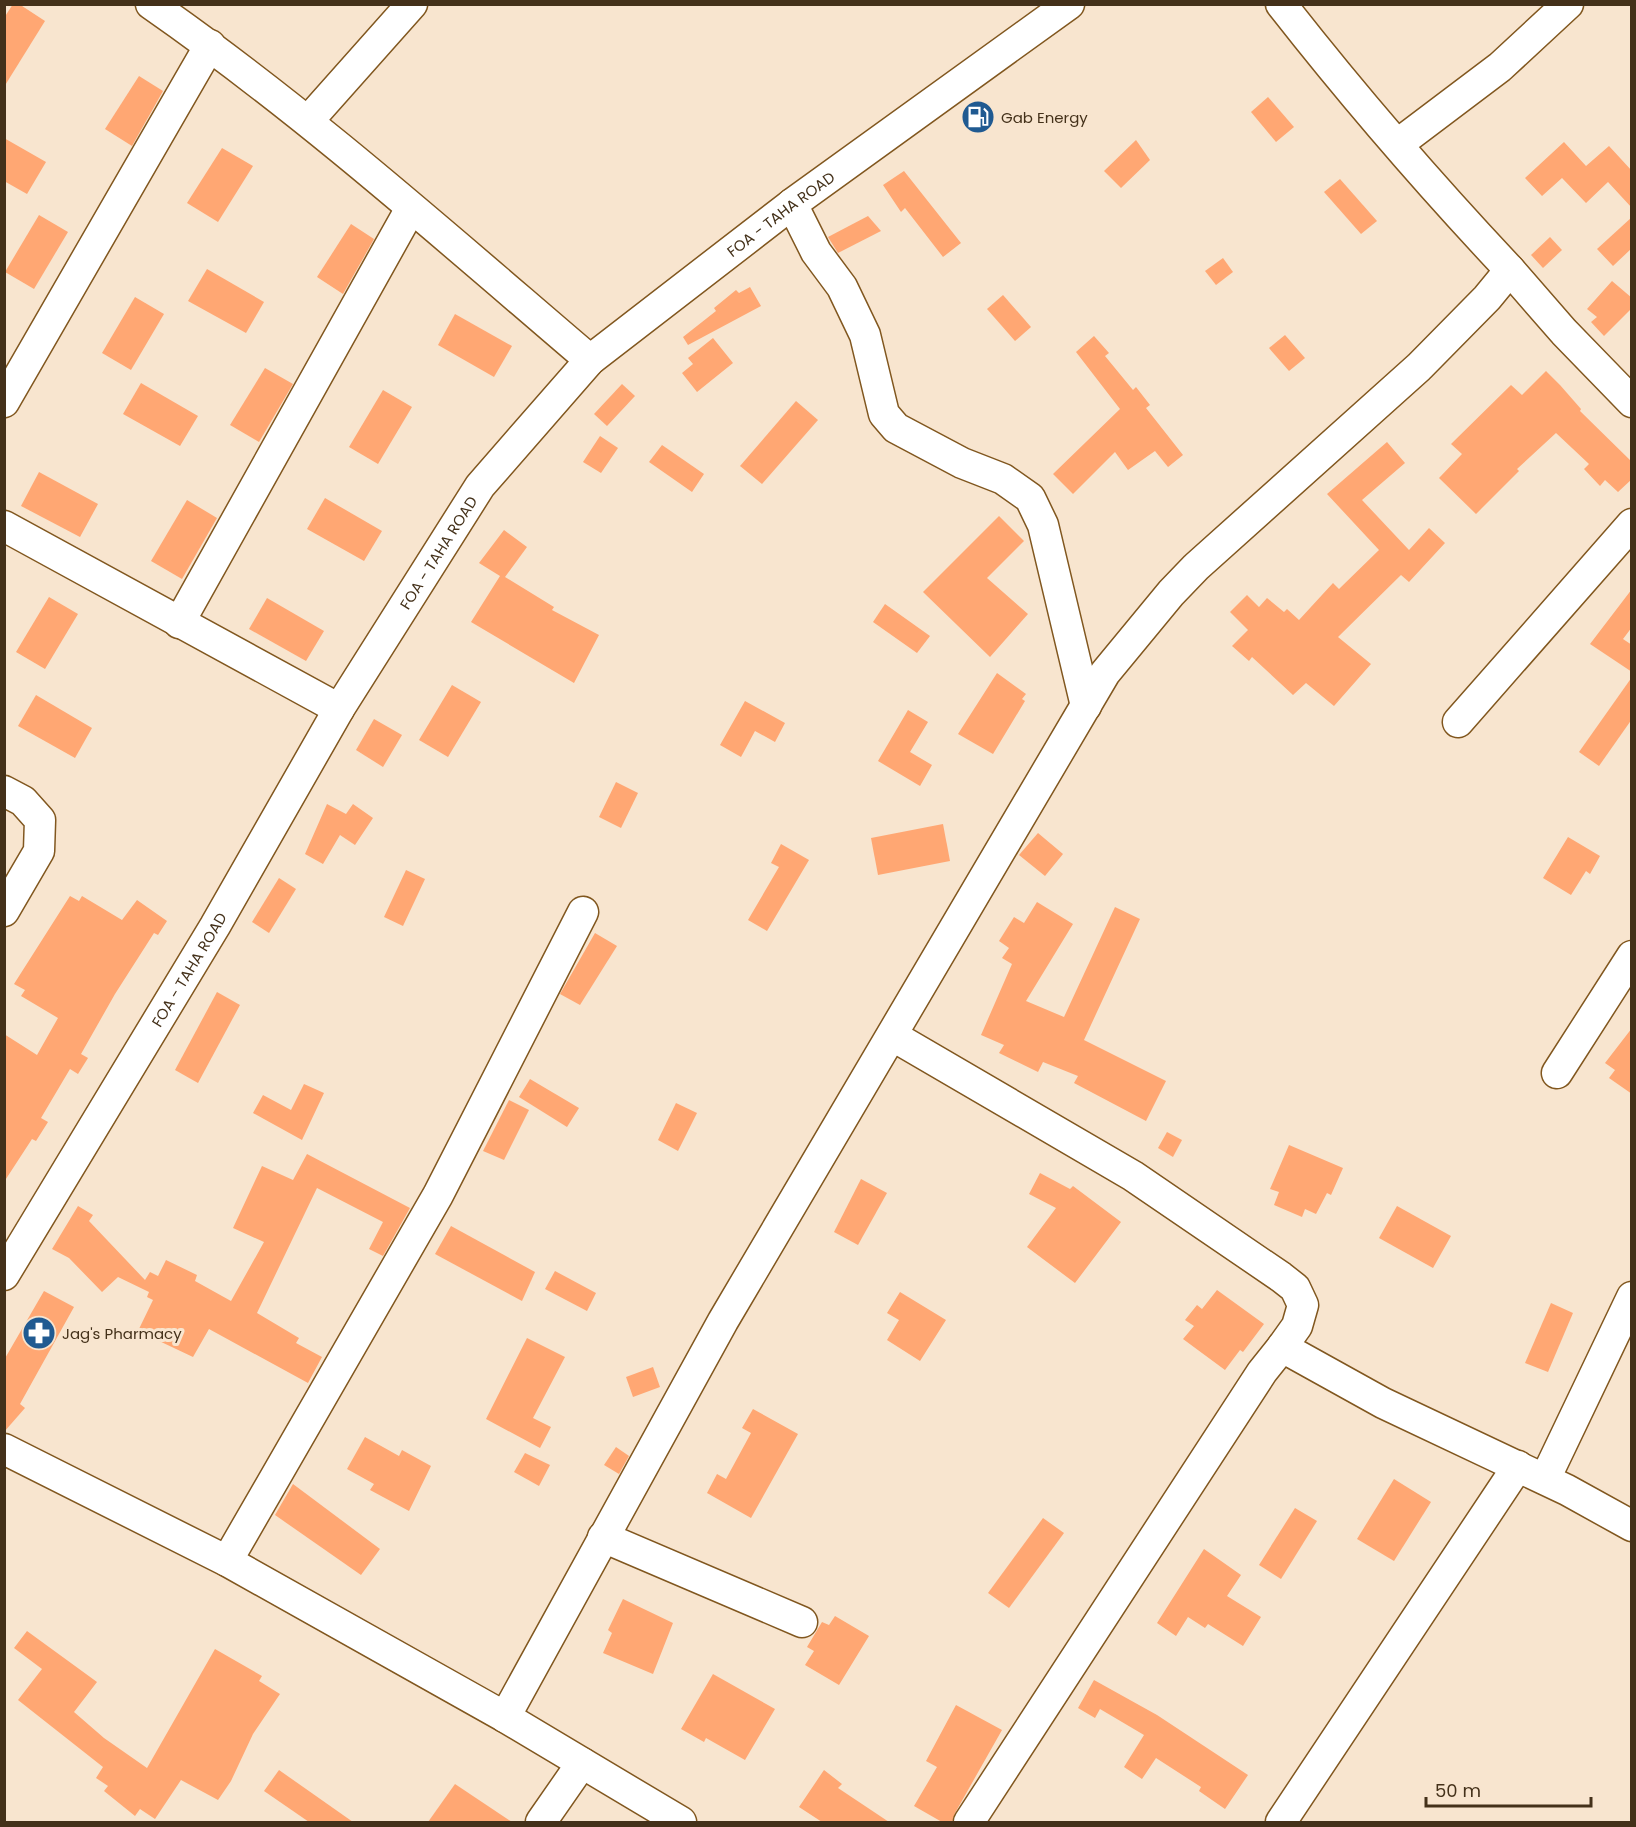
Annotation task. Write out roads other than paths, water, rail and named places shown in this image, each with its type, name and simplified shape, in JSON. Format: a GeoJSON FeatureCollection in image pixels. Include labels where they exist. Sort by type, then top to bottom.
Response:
{"type":"FeatureCollection","features":[{"type":"Feature","properties":{"kind":"street"},"geometry":{"type":"LineString","coordinates":[[150,4],[210,45],[308,121],[590,360]]}},
{"type":"Feature","properties":{"kind":"street"},"geometry":{"type":"LineString","coordinates":[[308,121],[412,4]]}},
{"type":"Feature","properties":{"kind":"street","name":"FOA - TAHA ROAD"},"geometry":{"type":"LineString","coordinates":[[4,1275],[215,926],[339,709],[480,486],[590,360],[792,204],[1069,4]]}},
{"type":"Feature","properties":{"kind":"street"},"geometry":{"type":"LineString","coordinates":[[1281,4],[1321,56],[1447,203],[1564,332],[1632,402]]}},
{"type":"Feature","properties":{"kind":"street"},"geometry":{"type":"LineString","coordinates":[[1398,144],[1500,67],[1568,4]]}},
{"type":"Feature","properties":{"kind":"street"},"geometry":{"type":"LineString","coordinates":[[4,402],[210,45]]}},
{"type":"Feature","properties":{"kind":"street"},"geometry":{"type":"LineString","coordinates":[[792,204],[816,252],[842,287],[866,335],[884,414],[896,428],[919,437],[963,463],[1003,479],[1030,498],[1043,525],[1086,706]]}},
{"type":"Feature","properties":{"kind":"street"},"geometry":{"type":"LineString","coordinates":[[179,623],[411,208]]}},
{"type":"Feature","properties":{"kind":"street"},"geometry":{"type":"LineString","coordinates":[[505,1717],[723,1321],[1105,673],[1171,593],[1419,367],[1487,298],[1510,270]]}},
{"type":"Feature","properties":{"kind":"street"},"geometry":{"type":"LineString","coordinates":[[1458,722],[1632,524]]}},
{"type":"Feature","properties":{"kind":"street"},"geometry":{"type":"LineString","coordinates":[[4,526],[339,709]]}},
{"type":"Feature","properties":{"kind":"street"},"geometry":{"type":"LineString","coordinates":[[4,791],[23,801],[40,820],[39,851],[4,910]]}},
{"type":"Feature","properties":{"kind":"street"},"geometry":{"type":"LineString","coordinates":[[227,1561],[438,1195],[583,912]]}},
{"type":"Feature","properties":{"kind":"street"},"geometry":{"type":"LineString","coordinates":[[1557,1073],[1632,956]]}},
{"type":"Feature","properties":{"kind":"street"},"geometry":{"type":"LineString","coordinates":[[893,1036],[1132,1176],[1281,1277],[1295,1288],[1303,1305],[1298,1326],[1262,1372],[969,1822]]}},
{"type":"Feature","properties":{"kind":"street"},"geometry":{"type":"LineString","coordinates":[[1545,1479],[1632,1297]]}},
{"type":"Feature","properties":{"kind":"street"},"geometry":{"type":"LineString","coordinates":[[1282,1347],[1383,1403],[1545,1479],[1632,1526]]}},
{"type":"Feature","properties":{"kind":"street"},"geometry":{"type":"LineString","coordinates":[[4,1449],[227,1561],[505,1717],[681,1822]]}},
{"type":"Feature","properties":{"kind":"street"},"geometry":{"type":"LineString","coordinates":[[1281,1822],[1518,1466]]}},
{"type":"Feature","properties":{"kind":"street"},"geometry":{"type":"LineString","coordinates":[[603,1537],[802,1622]]}},
{"type":"Feature","properties":{"kind":"street"},"geometry":{"type":"LineString","coordinates":[[541,1822],[582,1763]]}},
{"type":"Feature","properties":{"kind":"place","name":"Gab Energy"},"geometry":{"type":"Point","coordinates":[978,117]}},
{"type":"Feature","properties":{"kind":"place","name":"Jag's Pharmacy"},"geometry":{"type":"Point","coordinates":[39,1333]}}]}
